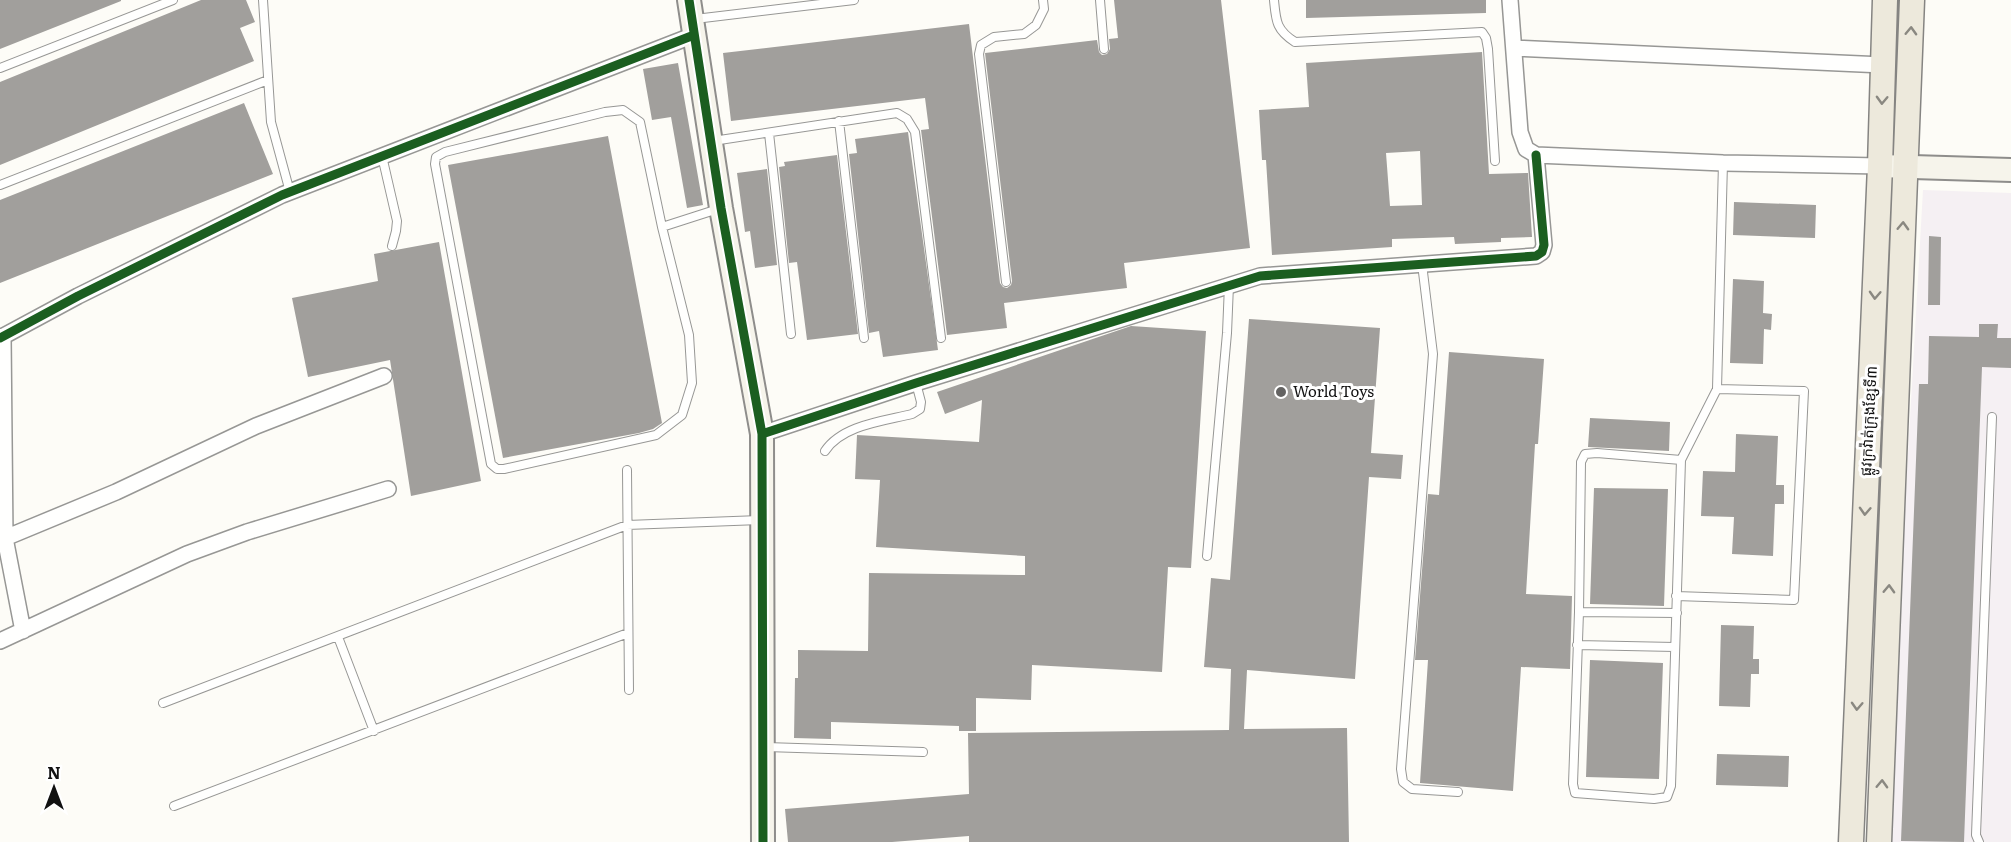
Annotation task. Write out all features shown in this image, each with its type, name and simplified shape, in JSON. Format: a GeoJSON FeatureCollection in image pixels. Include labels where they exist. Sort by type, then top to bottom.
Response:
{"type":"FeatureCollection","features":[{"type":"Feature","properties":{"kind":"main road","name":"ផ្លូវក្រវ៉ាត់ក្រុងខ្សែទី៣"},"geometry":{"type":"LineString","coordinates":[[1851,842],[1885,0]]}},
{"type":"Feature","properties":{"kind":"main road","name":"ផ្លូវក្រវ៉ាត់ក្រុងខ្សែទី៣"},"geometry":{"type":"LineString","coordinates":[[1879,842],[1912,0]]}},
{"type":"Feature","properties":{"kind":"main road"},"geometry":{"type":"LineString","coordinates":[[1871,379],[1897,380]]}},
{"type":"Feature","properties":{"kind":"street"},"geometry":{"type":"LineString","coordinates":[[1510,0],[1520,132],[1523,145],[1536,155],[1723,163],[2011,170]]}},
{"type":"Feature","properties":{"kind":"street"},"geometry":{"type":"LineString","coordinates":[[23,631],[5,538],[1,337],[78,296],[290,192],[382,156],[692,18],[721,208],[762,434],[763,842]]}},
{"type":"Feature","properties":{"kind":"street"},"geometry":{"type":"LineString","coordinates":[[1514,48],[1883,65]]}},
{"type":"Feature","properties":{"kind":"street"},"geometry":{"type":"LineString","coordinates":[[762,434],[916,383],[1260,276],[1536,256],[1542,252],[1544,245],[1536,155]]}},
{"type":"Feature","properties":{"kind":"street"},"geometry":{"type":"LineString","coordinates":[[5,538],[116,492],[256,426],[384,376]]}},
{"type":"Feature","properties":{"kind":"street"},"geometry":{"type":"LineString","coordinates":[[0,641],[187,554],[247,532],[387,489]]}},
{"type":"Feature","properties":{"kind":"lane"},"geometry":{"type":"LineString","coordinates":[[0,68],[173,0]]}},
{"type":"Feature","properties":{"kind":"lane"},"geometry":{"type":"LineString","coordinates":[[263,0],[271,123],[290,192]]}},
{"type":"Feature","properties":{"kind":"lane"},"geometry":{"type":"LineString","coordinates":[[692,18],[854,0]]}},
{"type":"Feature","properties":{"kind":"lane"},"geometry":{"type":"LineString","coordinates":[[1006,282],[979,54],[981,45],[994,37],[1024,34],[1036,25],[1044,9],[1044,0]]}},
{"type":"Feature","properties":{"kind":"lane"},"geometry":{"type":"LineString","coordinates":[[1100,0],[1104,49]]}},
{"type":"Feature","properties":{"kind":"lane"},"geometry":{"type":"LineString","coordinates":[[1274,0],[1277,26],[1283,34],[1295,42],[1482,32],[1488,49],[1495,161]]}},
{"type":"Feature","properties":{"kind":"lane"},"geometry":{"type":"LineString","coordinates":[[0,185],[268,80]]}},
{"type":"Feature","properties":{"kind":"lane"},"geometry":{"type":"LineString","coordinates":[[622,110],[640,122],[662,226],[689,335],[692,383],[682,415],[656,435],[497,469],[491,464],[435,164],[436,157],[457,149],[605,112],[622,110]]}},
{"type":"Feature","properties":{"kind":"lane"},"geometry":{"type":"LineString","coordinates":[[711,142],[897,113],[907,119],[915,132],[941,338]]}},
{"type":"Feature","properties":{"kind":"lane"},"geometry":{"type":"LineString","coordinates":[[839,121],[864,338]]}},
{"type":"Feature","properties":{"kind":"lane"},"geometry":{"type":"LineString","coordinates":[[769,133],[791,334]]}},
{"type":"Feature","properties":{"kind":"lane"},"geometry":{"type":"LineString","coordinates":[[382,156],[397,220],[392,246]]}},
{"type":"Feature","properties":{"kind":"lane"},"geometry":{"type":"LineString","coordinates":[[1681,460],[1597,453],[1585,454],[1581,462],[1573,784],[1575,793],[1653,799],[1667,797],[1671,786],[1681,460],[1717,389],[1723,163]]}},
{"type":"Feature","properties":{"kind":"lane"},"geometry":{"type":"LineString","coordinates":[[662,226],[721,208]]}},
{"type":"Feature","properties":{"kind":"lane"},"geometry":{"type":"LineString","coordinates":[[1422,264],[1433,354],[1401,770],[1403,782],[1412,789],[1458,792]]}},
{"type":"Feature","properties":{"kind":"lane"},"geometry":{"type":"LineString","coordinates":[[1207,556],[1227,333],[1229,285]]}},
{"type":"Feature","properties":{"kind":"lane"},"geometry":{"type":"LineString","coordinates":[[825,450],[831,441],[842,434],[912,414],[920,409],[921,402],[916,383]]}},
{"type":"Feature","properties":{"kind":"lane"},"geometry":{"type":"LineString","coordinates":[[1676,596],[1794,600],[1804,391],[1717,389]]}},
{"type":"Feature","properties":{"kind":"lane"},"geometry":{"type":"LineString","coordinates":[[1978,842],[1976,835],[1992,417]]}},
{"type":"Feature","properties":{"kind":"lane"},"geometry":{"type":"LineString","coordinates":[[627,470],[629,690]]}},
{"type":"Feature","properties":{"kind":"lane"},"geometry":{"type":"LineString","coordinates":[[164,703],[627,525],[762,520]]}},
{"type":"Feature","properties":{"kind":"lane"},"geometry":{"type":"LineString","coordinates":[[1579,612],[1677,613]]}},
{"type":"Feature","properties":{"kind":"lane"},"geometry":{"type":"LineString","coordinates":[[174,806],[628,633]]}},
{"type":"Feature","properties":{"kind":"lane"},"geometry":{"type":"LineString","coordinates":[[338,637],[374,730]]}},
{"type":"Feature","properties":{"kind":"lane"},"geometry":{"type":"LineString","coordinates":[[1577,645],[1675,647]]}},
{"type":"Feature","properties":{"kind":"lane"},"geometry":{"type":"LineString","coordinates":[[762,747],[923,752]]}},
{"type":"Feature","properties":{"kind":"shaded area"},"geometry":{"type":"Polygon","coordinates":[[[1923,190],[2011,193],[2011,842],[1886,842],[1923,190]]]}},
{"type":"Feature","properties":{"kind":"building"},"geometry":{"type":"Polygon","coordinates":[[[0,0],[121,0],[121,1],[0,49],[0,0]]]}},
{"type":"Feature","properties":{"kind":"building"},"geometry":{"type":"Polygon","coordinates":[[[201,0],[246,0],[255,22],[240,28],[254,61],[0,165],[0,82],[201,0]]]}},
{"type":"Feature","properties":{"kind":"building"},"geometry":{"type":"Polygon","coordinates":[[[1114,0],[1221,0],[1250,248],[1124,263],[1127,288],[1004,303],[1007,328],[947,335],[921,130],[929,129],[925,98],[731,121],[723,53],[969,24],[1000,283],[1007,288],[1012,281],[985,53],[1097,40],[1099,52],[1102,55],[1107,54],[1110,49],[1109,39],[1118,38],[1114,0]]]}},
{"type":"Feature","properties":{"kind":"building"},"geometry":{"type":"Polygon","coordinates":[[[1306,0],[1486,0],[1486,13],[1306,18],[1306,0]]]}},
{"type":"Feature","properties":{"kind":"building"},"geometry":{"type":"Polygon","coordinates":[[[1482,52],[1489,174],[1528,173],[1532,237],[1501,238],[1501,242],[1455,244],[1454,237],[1392,239],[1392,247],[1272,255],[1266,160],[1262,160],[1259,110],[1309,107],[1306,63],[1482,52]],[[1420,151],[1386,153],[1390,206],[1422,205],[1420,151]]]}},
{"type":"Feature","properties":{"kind":"building"},"geometry":{"type":"Polygon","coordinates":[[[678,63],[703,205],[687,208],[671,117],[652,120],[643,69],[678,63]]]}},
{"type":"Feature","properties":{"kind":"building"},"geometry":{"type":"Polygon","coordinates":[[[244,103],[273,174],[0,283],[0,200],[244,103]]]}},
{"type":"Feature","properties":{"kind":"building"},"geometry":{"type":"Polygon","coordinates":[[[908,132],[938,350],[883,357],[879,331],[869,333],[849,154],[857,153],[855,139],[908,132]]]}},
{"type":"Feature","properties":{"kind":"building"},"geometry":{"type":"Polygon","coordinates":[[[608,136],[662,423],[653,429],[639,433],[503,458],[448,165],[608,136]]]}},
{"type":"Feature","properties":{"kind":"building"},"geometry":{"type":"Polygon","coordinates":[[[837,155],[858,334],[807,340],[797,262],[789,263],[779,167],[785,166],[784,162],[837,155]]]}},
{"type":"Feature","properties":{"kind":"building"},"geometry":{"type":"Polygon","coordinates":[[[767,169],[777,265],[755,268],[750,231],[745,232],[737,173],[767,169]]]}},
{"type":"Feature","properties":{"kind":"building"},"geometry":{"type":"Polygon","coordinates":[[[1734,202],[1816,205],[1815,238],[1733,235],[1734,202]]]}},
{"type":"Feature","properties":{"kind":"building"},"geometry":{"type":"Polygon","coordinates":[[[1929,236],[1941,237],[1940,305],[1928,305],[1929,236]]]}},
{"type":"Feature","properties":{"kind":"building"},"geometry":{"type":"Polygon","coordinates":[[[439,242],[481,481],[411,496],[390,360],[308,377],[292,298],[378,281],[374,254],[439,242]]]}},
{"type":"Feature","properties":{"kind":"building"},"geometry":{"type":"Polygon","coordinates":[[[1733,279],[1764,281],[1763,313],[1772,314],[1771,330],[1764,329],[1763,364],[1730,363],[1733,279]]]}},
{"type":"Feature","properties":{"kind":"building"},"geometry":{"type":"Polygon","coordinates":[[[1249,319],[1380,328],[1371,453],[1403,455],[1401,479],[1369,477],[1355,679],[1247,670],[1244,729],[1347,728],[1349,842],[969,842],[969,836],[892,842],[788,842],[785,809],[969,794],[968,733],[1229,730],[1231,669],[1204,667],[1211,578],[1230,580],[1249,319]]]}},
{"type":"Feature","properties":{"kind":"building"},"geometry":{"type":"Polygon","coordinates":[[[1979,324],[1998,324],[1997,338],[2011,338],[2011,368],[1982,367],[1964,842],[1901,841],[1919,384],[1928,384],[1929,336],[1979,337],[1979,324]]]}},
{"type":"Feature","properties":{"kind":"building"},"geometry":{"type":"Polygon","coordinates":[[[1131,326],[1206,331],[1191,568],[1168,567],[1162,672],[1032,665],[1031,700],[976,698],[976,731],[959,731],[959,726],[831,722],[831,739],[794,738],[798,650],[868,651],[869,573],[1025,575],[1025,556],[876,547],[880,480],[855,479],[857,435],[979,442],[982,400],[945,414],[937,392],[1131,326]]]}},
{"type":"Feature","properties":{"kind":"building"},"geometry":{"type":"Polygon","coordinates":[[[1449,352],[1544,359],[1538,444],[1535,444],[1526,594],[1572,596],[1570,669],[1521,667],[1513,791],[1420,783],[1428,660],[1415,660],[1428,494],[1439,495],[1449,352]]]}},
{"type":"Feature","properties":{"kind":"building"},"geometry":{"type":"Polygon","coordinates":[[[1590,418],[1670,422],[1669,451],[1588,447],[1590,418]]]}},
{"type":"Feature","properties":{"kind":"building"},"geometry":{"type":"Polygon","coordinates":[[[1736,434],[1778,436],[1776,485],[1784,485],[1784,504],[1775,504],[1773,556],[1732,554],[1734,517],[1701,516],[1703,471],[1735,472],[1736,434]]]}},
{"type":"Feature","properties":{"kind":"building"},"geometry":{"type":"Polygon","coordinates":[[[1594,488],[1668,489],[1664,606],[1590,604],[1594,488]]]}},
{"type":"Feature","properties":{"kind":"building"},"geometry":{"type":"Polygon","coordinates":[[[1721,625],[1754,626],[1753,659],[1759,659],[1759,674],[1751,674],[1750,707],[1719,706],[1721,625]]]}},
{"type":"Feature","properties":{"kind":"building"},"geometry":{"type":"Polygon","coordinates":[[[1590,660],[1663,663],[1659,779],[1586,777],[1590,660]]]}},
{"type":"Feature","properties":{"kind":"building"},"geometry":{"type":"Polygon","coordinates":[[[1717,754],[1789,756],[1788,787],[1716,785],[1717,754]]]}},
{"type":"Feature","properties":{"kind":"cycle path"},"geometry":{"type":"LineString","coordinates":[[689,0],[721,208],[762,434],[763,842]]}},
{"type":"Feature","properties":{"kind":"cycle path"},"geometry":{"type":"LineString","coordinates":[[0,338],[78,296],[282,195],[694,35]]}},
{"type":"Feature","properties":{"kind":"cycle path"},"geometry":{"type":"LineString","coordinates":[[762,434],[916,383],[1260,276],[1536,256],[1542,252],[1544,245],[1536,155]]}},
{"type":"Feature","properties":{"kind":"place","name":"World Toys"},"geometry":{"type":"Point","coordinates":[1281,392]}}]}
